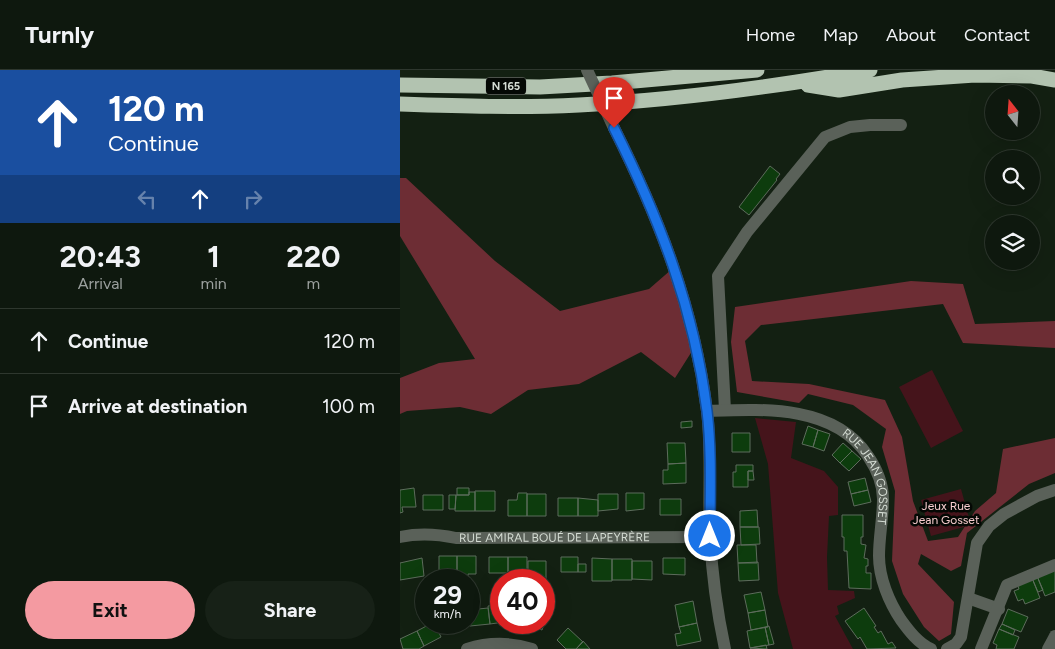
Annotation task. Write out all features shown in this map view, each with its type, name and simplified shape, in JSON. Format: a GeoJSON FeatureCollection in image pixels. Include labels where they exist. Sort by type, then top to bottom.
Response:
{"type":"FeatureCollection","features":[{"type":"Feature","properties":{"kind":"highway","name":"N 165"},"geometry":{"type":"LineString","coordinates":[[400,85],[567,86],[689,78],[757,70]]}},
{"type":"Feature","properties":{"kind":"highway","name":"N 165"},"geometry":{"type":"LineString","coordinates":[[400,104],[578,105],[725,93],[870,70]]}},
{"type":"Feature","properties":{"kind":"highway"},"geometry":{"type":"LineString","coordinates":[[796,83],[840,90],[902,80],[958,76],[1032,76],[1055,80]]}},
{"type":"Feature","properties":{"kind":"street"},"geometry":{"type":"LineString","coordinates":[[587,70],[642,183],[659,225],[688,311],[707,411],[710,536],[719,619],[725,649]]}},
{"type":"Feature","properties":{"kind":"street"},"geometry":{"type":"LineString","coordinates":[[725,410],[718,276],[747,232],[825,137],[850,128],[870,125],[901,125]]}},
{"type":"Feature","properties":{"kind":"street","name":"RUE JEAN GOSSET"},"geometry":{"type":"LineString","coordinates":[[707,411],[768,410],[804,416],[831,424],[849,434],[866,452],[876,468],[883,496],[879,558],[884,584],[893,608],[905,626],[919,641],[931,649]]}},
{"type":"Feature","properties":{"kind":"street"},"geometry":{"type":"LineString","coordinates":[[947,649],[956,644],[961,637],[977,543],[989,526],[1017,506],[1055,490]]}},
{"type":"Feature","properties":{"kind":"street","name":"RUE AMIRAL BOUÉ DE LAPEYRÈRE"},"geometry":{"type":"LineString","coordinates":[[400,537],[414,534],[456,538],[710,536]]}},
{"type":"Feature","properties":{"kind":"street"},"geometry":{"type":"LineString","coordinates":[[981,649],[999,609],[1007,585],[1055,565]]}},
{"type":"Feature","properties":{"kind":"street"},"geometry":{"type":"LineString","coordinates":[[968,598],[999,609]]}},
{"type":"Feature","properties":{"kind":"street"},"geometry":{"type":"LineString","coordinates":[[1048,649],[1055,636]]}},
{"type":"Feature","properties":{"kind":"street"},"geometry":{"type":"LineString","coordinates":[[467,649],[500,643],[520,645],[532,649]]}},
{"type":"Feature","properties":{"kind":"green space"},"geometry":{"type":"Polygon","coordinates":[[[932,370],[963,431],[931,448],[899,387],[932,370]]]}},
{"type":"Feature","properties":{"kind":"green space"},"geometry":{"type":"Polygon","coordinates":[[[755,418],[796,422],[791,458],[824,471],[838,487],[838,515],[829,516],[828,590],[854,591],[855,598],[837,606],[839,614],[835,616],[853,649],[793,649],[778,593],[768,464],[755,418]]]}},
{"type":"Feature","properties":{"kind":"green space","name":"Jeux Rue Jean Gosset"},"geometry":{"type":"Polygon","coordinates":[[[961,489],[971,525],[931,536],[921,500],[961,489]]]}},
{"type":"Feature","properties":{"kind":"shaded area"},"geometry":{"type":"Polygon","coordinates":[[[400,178],[406,178],[495,261],[560,311],[649,289],[672,269],[694,348],[675,378],[641,352],[579,384],[528,390],[491,414],[460,407],[407,411],[400,414],[400,378],[439,363],[475,359],[400,236],[400,178]]]}},
{"type":"Feature","properties":{"kind":"shaded area"},"geometry":{"type":"Polygon","coordinates":[[[911,281],[963,284],[975,324],[1055,321],[1055,348],[963,343],[943,304],[761,325],[745,341],[752,381],[809,384],[885,400],[902,437],[913,501],[928,541],[958,537],[975,511],[996,493],[1003,449],[1055,438],[1055,473],[1029,484],[967,533],[961,566],[951,571],[921,554],[918,564],[954,602],[951,634],[939,641],[924,627],[903,594],[892,561],[895,491],[882,447],[886,429],[853,405],[808,394],[799,403],[737,392],[731,342],[735,307],[911,281]]]}},
{"type":"Feature","properties":{"kind":"building"},"geometry":{"type":"Polygon","coordinates":[[[770,166],[780,174],[749,215],[739,207],[770,166]]]}},
{"type":"Feature","properties":{"kind":"building"},"geometry":{"type":"Polygon","coordinates":[[[692,421],[692,427],[681,428],[681,422],[692,421]]]}},
{"type":"Feature","properties":{"kind":"building"},"geometry":{"type":"Polygon","coordinates":[[[808,426],[818,430],[813,447],[802,444],[808,426]]]}},
{"type":"Feature","properties":{"kind":"building"},"geometry":{"type":"Polygon","coordinates":[[[818,430],[830,434],[824,451],[813,447],[818,430]]]}},
{"type":"Feature","properties":{"kind":"building"},"geometry":{"type":"Polygon","coordinates":[[[732,433],[750,433],[750,452],[732,452],[732,433]]]}},
{"type":"Feature","properties":{"kind":"building"},"geometry":{"type":"Polygon","coordinates":[[[667,443],[685,443],[686,463],[668,464],[667,443]]]}},
{"type":"Feature","properties":{"kind":"building"},"geometry":{"type":"Polygon","coordinates":[[[843,443],[852,451],[840,463],[832,455],[843,443]]]}},
{"type":"Feature","properties":{"kind":"building"},"geometry":{"type":"Polygon","coordinates":[[[852,451],[861,459],[849,471],[840,463],[852,451]]]}},
{"type":"Feature","properties":{"kind":"building"},"geometry":{"type":"Polygon","coordinates":[[[686,463],[686,483],[663,484],[663,470],[668,470],[668,464],[686,463]]]}},
{"type":"Feature","properties":{"kind":"building"},"geometry":{"type":"Polygon","coordinates":[[[736,465],[753,465],[753,471],[748,471],[748,487],[733,487],[733,472],[736,472],[736,465]]]}},
{"type":"Feature","properties":{"kind":"building"},"geometry":{"type":"Polygon","coordinates":[[[748,471],[753,471],[754,480],[748,480],[748,471]]]}},
{"type":"Feature","properties":{"kind":"building"},"geometry":{"type":"Polygon","coordinates":[[[865,478],[868,490],[851,494],[848,482],[865,478]]]}},
{"type":"Feature","properties":{"kind":"building"},"geometry":{"type":"Polygon","coordinates":[[[414,488],[416,507],[402,507],[403,512],[400,513],[400,490],[414,488]]]}},
{"type":"Feature","properties":{"kind":"building"},"geometry":{"type":"Polygon","coordinates":[[[457,488],[469,488],[469,495],[457,495],[457,488]]]}},
{"type":"Feature","properties":{"kind":"building"},"geometry":{"type":"Polygon","coordinates":[[[868,490],[871,502],[854,506],[851,494],[868,490]]]}},
{"type":"Feature","properties":{"kind":"building"},"geometry":{"type":"Polygon","coordinates":[[[475,491],[495,491],[495,511],[475,511],[475,491]]]}},
{"type":"Feature","properties":{"kind":"building"},"geometry":{"type":"Polygon","coordinates":[[[469,492],[475,492],[475,511],[455,511],[456,495],[469,495],[469,492]]]}},
{"type":"Feature","properties":{"kind":"building"},"geometry":{"type":"Polygon","coordinates":[[[518,493],[527,493],[527,516],[508,516],[508,500],[517,500],[518,493]]]}},
{"type":"Feature","properties":{"kind":"building"},"geometry":{"type":"Polygon","coordinates":[[[626,493],[644,493],[644,509],[626,511],[626,493]]]}},
{"type":"Feature","properties":{"kind":"building"},"geometry":{"type":"Polygon","coordinates":[[[527,494],[546,494],[546,516],[527,516],[527,494]]]}},
{"type":"Feature","properties":{"kind":"building"},"geometry":{"type":"Polygon","coordinates":[[[598,494],[618,494],[618,509],[598,511],[598,494]]]}},
{"type":"Feature","properties":{"kind":"building"},"geometry":{"type":"Polygon","coordinates":[[[423,495],[443,495],[443,510],[423,510],[423,495]]]}},
{"type":"Feature","properties":{"kind":"building"},"geometry":{"type":"Polygon","coordinates":[[[449,495],[456,495],[455,509],[449,509],[449,495]]]}},
{"type":"Feature","properties":{"kind":"building"},"geometry":{"type":"Polygon","coordinates":[[[558,498],[578,498],[578,516],[558,516],[558,498]]]}},
{"type":"Feature","properties":{"kind":"building"},"geometry":{"type":"Polygon","coordinates":[[[578,498],[598,500],[598,516],[578,516],[578,498]]]}},
{"type":"Feature","properties":{"kind":"building"},"geometry":{"type":"Polygon","coordinates":[[[660,499],[681,499],[681,515],[660,515],[660,499]]]}},
{"type":"Feature","properties":{"kind":"building"},"geometry":{"type":"Polygon","coordinates":[[[757,510],[758,527],[740,527],[740,511],[757,510]]]}},
{"type":"Feature","properties":{"kind":"building"},"geometry":{"type":"Polygon","coordinates":[[[842,515],[863,515],[863,537],[861,537],[861,544],[866,545],[864,558],[868,559],[866,573],[871,573],[871,589],[849,588],[847,551],[844,551],[844,537],[842,537],[842,515]]]}},
{"type":"Feature","properties":{"kind":"building"},"geometry":{"type":"Polygon","coordinates":[[[740,527],[759,527],[760,544],[741,545],[740,527]]]}},
{"type":"Feature","properties":{"kind":"building"},"geometry":{"type":"Polygon","coordinates":[[[737,545],[756,545],[757,563],[738,563],[737,545]]]}},
{"type":"Feature","properties":{"kind":"building"},"geometry":{"type":"Polygon","coordinates":[[[439,556],[457,556],[457,569],[439,569],[439,556]]]}},
{"type":"Feature","properties":{"kind":"building"},"geometry":{"type":"Polygon","coordinates":[[[457,556],[476,556],[476,569],[457,569],[457,556]]]}},
{"type":"Feature","properties":{"kind":"building"},"geometry":{"type":"Polygon","coordinates":[[[489,557],[508,557],[508,569],[490,569],[489,573],[489,557]]]}},
{"type":"Feature","properties":{"kind":"building"},"geometry":{"type":"Polygon","coordinates":[[[508,557],[527,557],[527,569],[508,569],[508,557]]]}},
{"type":"Feature","properties":{"kind":"building"},"geometry":{"type":"Polygon","coordinates":[[[561,557],[578,557],[578,572],[561,572],[561,557]]]}},
{"type":"Feature","properties":{"kind":"building"},"geometry":{"type":"Polygon","coordinates":[[[422,558],[423,569],[415,569],[415,578],[400,580],[400,563],[422,558]]]}},
{"type":"Feature","properties":{"kind":"building"},"geometry":{"type":"Polygon","coordinates":[[[592,558],[612,559],[612,581],[592,581],[592,558]]]}},
{"type":"Feature","properties":{"kind":"building"},"geometry":{"type":"Polygon","coordinates":[[[663,558],[685,558],[685,575],[663,574],[663,558]]]}},
{"type":"Feature","properties":{"kind":"building"},"geometry":{"type":"Polygon","coordinates":[[[612,559],[632,559],[632,580],[612,580],[612,559]]]}},
{"type":"Feature","properties":{"kind":"building"},"geometry":{"type":"Polygon","coordinates":[[[528,561],[546,561],[546,569],[528,569],[528,561]]]}},
{"type":"Feature","properties":{"kind":"building"},"geometry":{"type":"Polygon","coordinates":[[[632,561],[652,561],[652,580],[632,579],[632,561]]]}},
{"type":"Feature","properties":{"kind":"building"},"geometry":{"type":"Polygon","coordinates":[[[758,562],[759,580],[739,581],[738,563],[758,562]]]}},
{"type":"Feature","properties":{"kind":"building"},"geometry":{"type":"Polygon","coordinates":[[[578,564],[586,564],[586,572],[578,572],[578,564]]]}},
{"type":"Feature","properties":{"kind":"building"},"geometry":{"type":"Polygon","coordinates":[[[1055,569],[1055,592],[1045,596],[1037,576],[1055,569]]]}},
{"type":"Feature","properties":{"kind":"building"},"geometry":{"type":"Polygon","coordinates":[[[1037,576],[1043,590],[1038,592],[1032,578],[1037,576]]]}},
{"type":"Feature","properties":{"kind":"building"},"geometry":{"type":"Polygon","coordinates":[[[1032,578],[1040,598],[1025,604],[1023,599],[1018,601],[1014,591],[1019,589],[1017,584],[1032,578]]]}},
{"type":"Feature","properties":{"kind":"building"},"geometry":{"type":"Polygon","coordinates":[[[761,592],[765,610],[748,613],[744,595],[761,592]]]}},
{"type":"Feature","properties":{"kind":"building"},"geometry":{"type":"Polygon","coordinates":[[[693,601],[697,623],[679,627],[675,605],[693,601]]]}},
{"type":"Feature","properties":{"kind":"building"},"geometry":{"type":"Polygon","coordinates":[[[488,606],[490,606],[490,624],[488,606]]]}},
{"type":"Feature","properties":{"kind":"building"},"geometry":{"type":"Polygon","coordinates":[[[488,608],[490,624],[480,625],[480,609],[488,608]]]}},
{"type":"Feature","properties":{"kind":"building"},"geometry":{"type":"Polygon","coordinates":[[[864,608],[876,626],[874,627],[878,633],[881,631],[888,644],[892,642],[896,648],[867,649],[860,637],[858,639],[845,621],[864,608]]]}},
{"type":"Feature","properties":{"kind":"building"},"geometry":{"type":"Polygon","coordinates":[[[1008,609],[1028,617],[1021,632],[1002,624],[1008,609]]]}},
{"type":"Feature","properties":{"kind":"building"},"geometry":{"type":"Polygon","coordinates":[[[765,610],[768,627],[751,630],[748,613],[765,610]]]}},
{"type":"Feature","properties":{"kind":"building"},"geometry":{"type":"Polygon","coordinates":[[[697,623],[701,641],[677,646],[675,634],[681,633],[679,627],[697,623]]]}},
{"type":"Feature","properties":{"kind":"building"},"geometry":{"type":"Polygon","coordinates":[[[1002,624],[1015,630],[1013,635],[999,629],[1002,624]]]}},
{"type":"Feature","properties":{"kind":"building"},"geometry":{"type":"Polygon","coordinates":[[[769,626],[774,644],[769,645],[765,627],[769,626]]]}},
{"type":"Feature","properties":{"kind":"building"},"geometry":{"type":"Polygon","coordinates":[[[765,627],[769,645],[750,648],[747,631],[765,627]]]}},
{"type":"Feature","properties":{"kind":"building"},"geometry":{"type":"Polygon","coordinates":[[[568,628],[583,642],[576,649],[566,649],[557,640],[568,628]]]}},
{"type":"Feature","properties":{"kind":"building"},"geometry":{"type":"Polygon","coordinates":[[[999,629],[1019,637],[1014,649],[996,649],[997,645],[993,643],[999,629]]]}},
{"type":"Feature","properties":{"kind":"building"},"geometry":{"type":"Polygon","coordinates":[[[415,632],[415,634],[418,634],[424,646],[419,649],[403,649],[400,639],[415,632]]]}},
{"type":"Feature","properties":{"kind":"building"},"geometry":{"type":"Polygon","coordinates":[[[418,634],[440,634],[441,637],[424,646],[418,634]]]}},
{"type":"Feature","properties":{"kind":"building"},"geometry":{"type":"Polygon","coordinates":[[[583,641],[590,649],[576,649],[583,641]]]}},
{"type":"Feature","properties":{"kind":"building"},"geometry":{"type":"Polygon","coordinates":[[[766,645],[767,649],[750,648],[766,645]]]}},
{"type":"Feature","properties":{"kind":"route"},"geometry":{"type":"LineString","coordinates":[[614,128],[642,183],[659,225],[688,311],[707,411],[710,536]]}}]}
